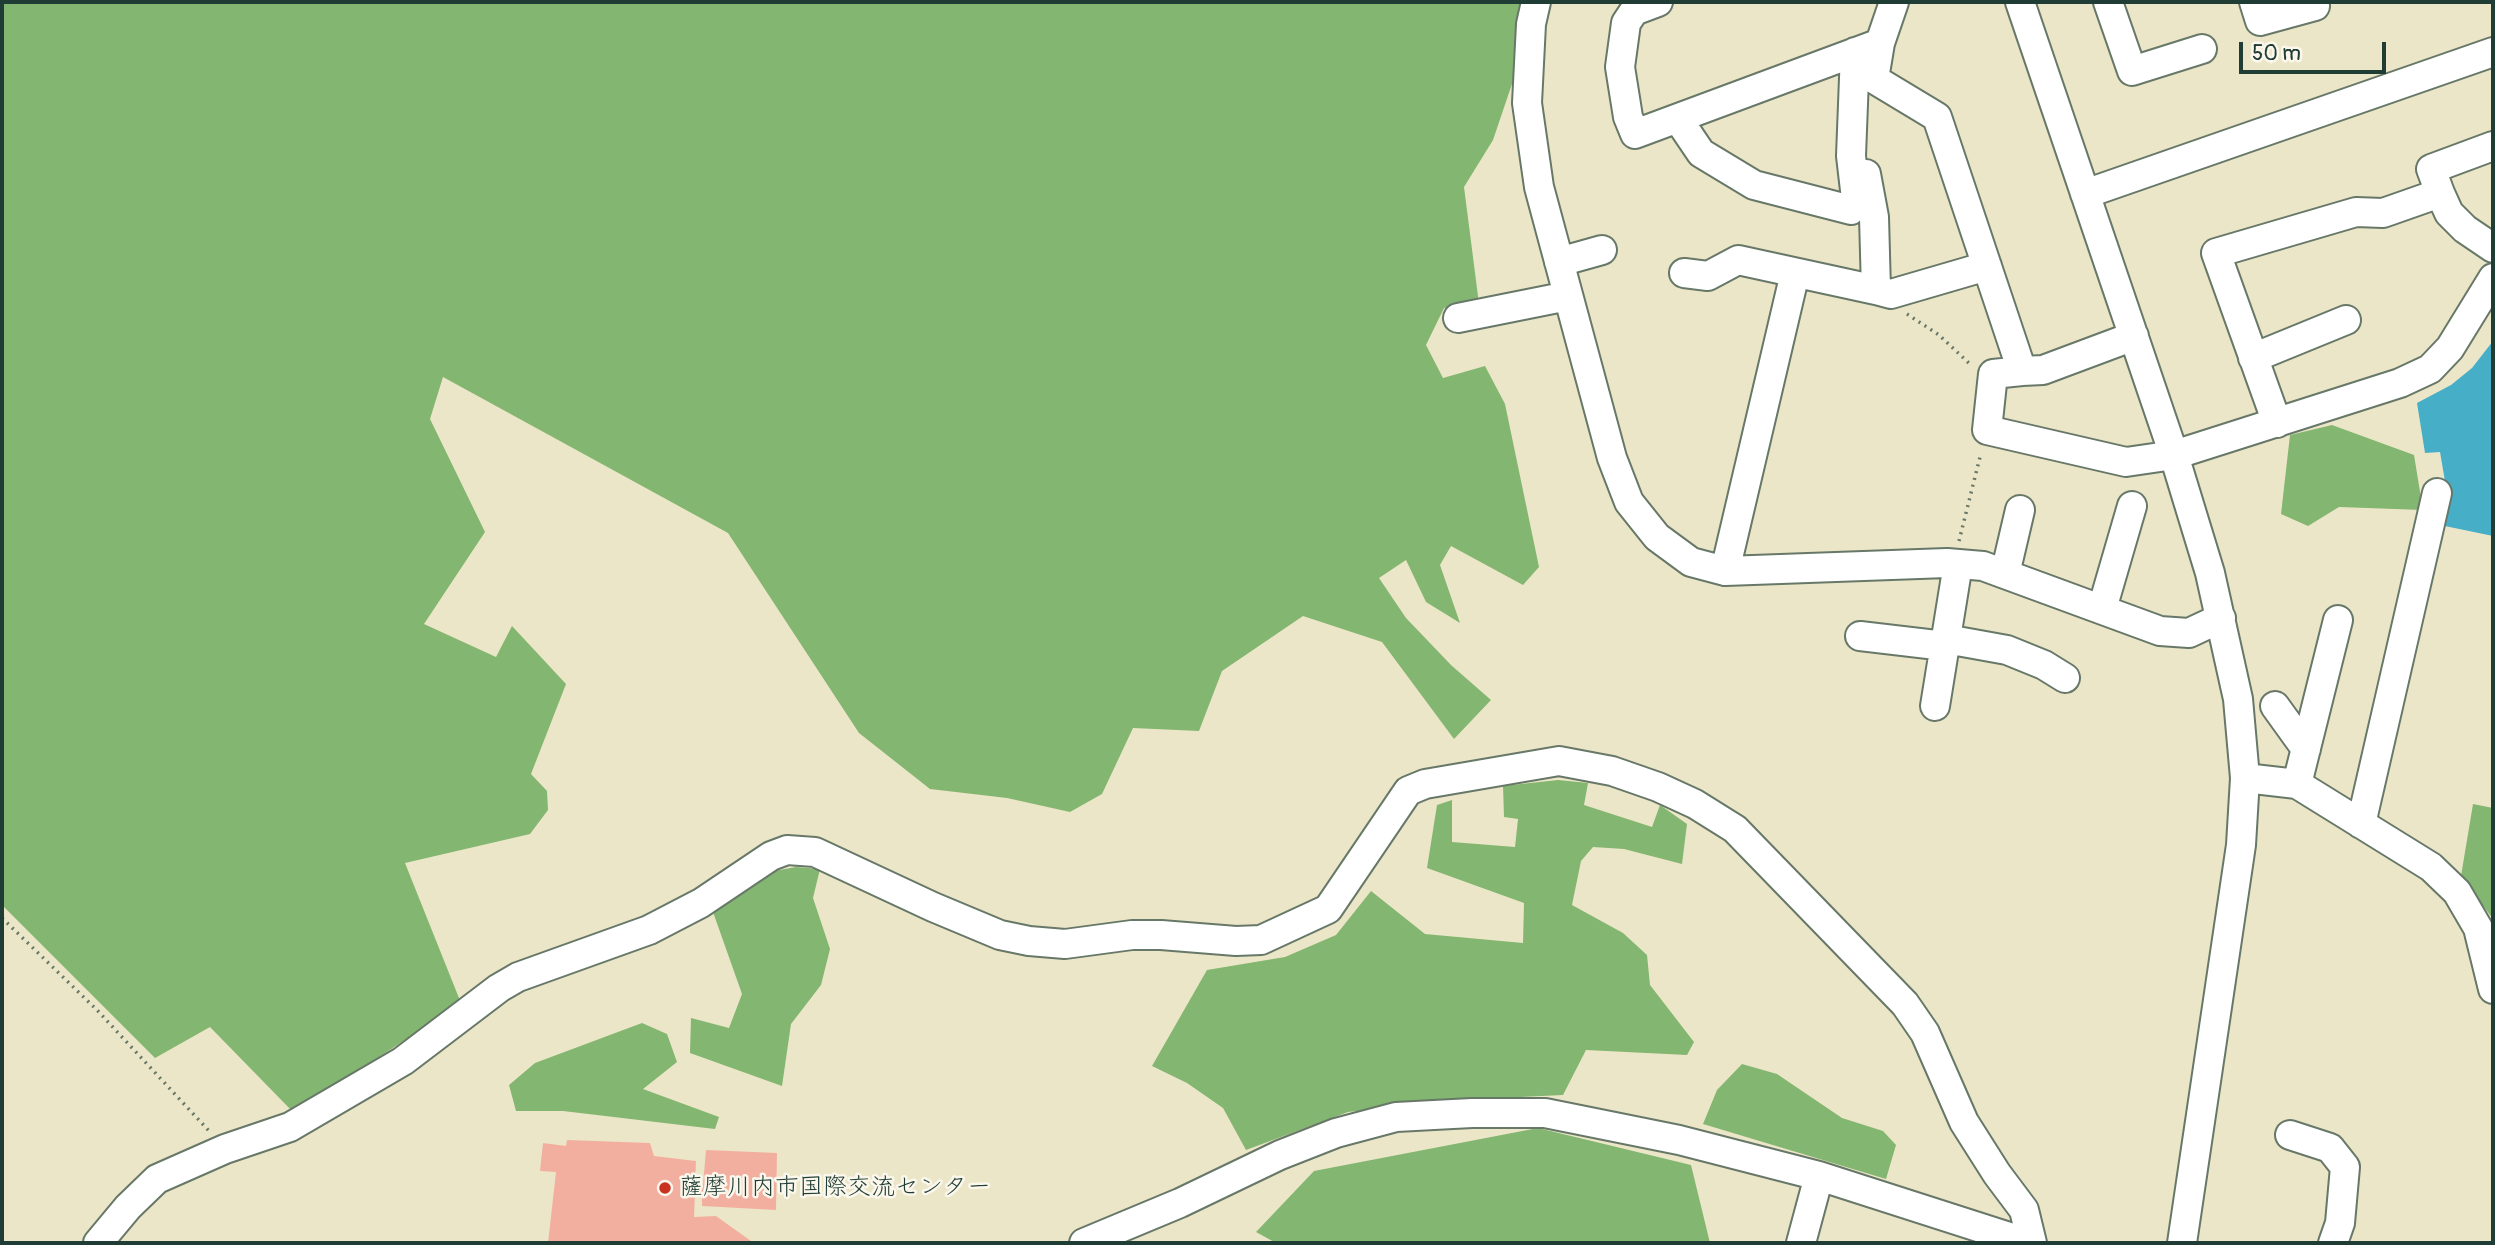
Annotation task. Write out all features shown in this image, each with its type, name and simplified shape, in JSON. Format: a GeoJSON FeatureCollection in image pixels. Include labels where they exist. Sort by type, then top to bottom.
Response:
{"type":"FeatureCollection","features":[{"type":"Feature","properties":{"kind":"street"},"geometry":{"type":"LineString","coordinates":[[1536,2],[1531,24],[1527,103],[1539,187],[1612,458],[1629,502],[1657,537],[1690,562],[1725,571],[1956,564],[1983,566],[2160,631],[2189,633],[2221,618]]}},
{"type":"Feature","properties":{"kind":"street"},"geometry":{"type":"LineString","coordinates":[[1658,2],[1634,11],[1626,23],[1620,67],[1628,117],[1635,134],[1868,47]]}},
{"type":"Feature","properties":{"kind":"street"},"geometry":{"type":"LineString","coordinates":[[1678,119],[1701,153],[1754,185],[1851,210],[1856,199],[1851,156],[1868,47],[1894,2]]}},
{"type":"Feature","properties":{"kind":"street"},"geometry":{"type":"LineString","coordinates":[[2020,2],[2174,455],[2221,618],[2238,699],[2245,778],[2235,897],[2182,1243]]}},
{"type":"Feature","properties":{"kind":"street"},"geometry":{"type":"LineString","coordinates":[[2108,2],[2132,71],[2202,49]]}},
{"type":"Feature","properties":{"kind":"street"},"geometry":{"type":"LineString","coordinates":[[2254,2],[2260,21],[2315,6]]}},
{"type":"Feature","properties":{"kind":"street"},"geometry":{"type":"LineString","coordinates":[[1868,47],[1874,79],[1866,123],[1866,172],[1884,292]]}},
{"type":"Feature","properties":{"kind":"street"},"geometry":{"type":"LineString","coordinates":[[2085,194],[2493,51]]}},
{"type":"Feature","properties":{"kind":"street"},"geometry":{"type":"LineString","coordinates":[[1874,79],[1937,117],[2022,371]]}},
{"type":"Feature","properties":{"kind":"street"},"geometry":{"type":"LineString","coordinates":[[2493,146],[2431,169],[2449,213],[2465,229],[2493,248]]}},
{"type":"Feature","properties":{"kind":"street"},"geometry":{"type":"LineString","coordinates":[[1729,170],[1723,187],[1759,202]]}},
{"type":"Feature","properties":{"kind":"street"},"geometry":{"type":"LineString","coordinates":[[2277,422],[2216,253],[2356,212],[2383,213],[2440,193]]}},
{"type":"Feature","properties":{"kind":"street"},"geometry":{"type":"LineString","coordinates":[[1559,262],[1602,250]]}},
{"type":"Feature","properties":{"kind":"street"},"geometry":{"type":"LineString","coordinates":[[1684,273],[1708,276],[1738,260],[1884,292],[1986,266]]}},
{"type":"Feature","properties":{"kind":"street"},"geometry":{"type":"LineString","coordinates":[[1725,571],[1795,273]]}},
{"type":"Feature","properties":{"kind":"street"},"geometry":{"type":"LineString","coordinates":[[2134,336],[2043,370],[1993,374],[1987,430],[2126,462],[2174,455],[2400,383],[2430,369],[2450,348],[2493,278]]}},
{"type":"Feature","properties":{"kind":"street"},"geometry":{"type":"LineString","coordinates":[[1458,318],[1568,296]]}},
{"type":"Feature","properties":{"kind":"street"},"geometry":{"type":"LineString","coordinates":[[2253,358],[2346,320]]}},
{"type":"Feature","properties":{"kind":"street"},"geometry":{"type":"LineString","coordinates":[[2361,824],[2437,493]]}},
{"type":"Feature","properties":{"kind":"street"},"geometry":{"type":"LineString","coordinates":[[2102,609],[2132,506]]}},
{"type":"Feature","properties":{"kind":"street"},"geometry":{"type":"LineString","coordinates":[[2005,574],[2020,510]]}},
{"type":"Feature","properties":{"kind":"street"},"geometry":{"type":"LineString","coordinates":[[1935,706],[1956,564]]}},
{"type":"Feature","properties":{"kind":"street"},"geometry":{"type":"LineString","coordinates":[[2297,784],[2338,620]]}},
{"type":"Feature","properties":{"kind":"street"},"geometry":{"type":"LineString","coordinates":[[1860,636],[2007,650],[2044,665],[2065,678]]}},
{"type":"Feature","properties":{"kind":"street"},"geometry":{"type":"LineString","coordinates":[[2275,706],[2306,749]]}},
{"type":"Feature","properties":{"kind":"street"},"geometry":{"type":"LineString","coordinates":[[98,1243],[128,1206],[157,1179],[225,1149],[290,1127],[403,1060],[499,988],[518,977],[649,930],[701,903],[771,856],[787,850],[815,852],[933,907],[1000,934],[1030,941],[1065,944],[1132,935],[1261,940],[1328,909],[1408,791],[1425,784],[1559,761],[1612,771],[1658,787],[1695,804],[1735,829],[1905,1004],[1926,1032],[1965,1122],[1997,1174],[2024,1210],[2030,1243],[1819,1176],[1679,1140],[1545,1113],[1396,1117],[1336,1133],[1280,1155],[1180,1203],[1084,1243]]}},
{"type":"Feature","properties":{"kind":"street"},"geometry":{"type":"LineString","coordinates":[[2245,778],[2297,784],[2431,867],[2457,892],[2478,928],[2493,989]]}},
{"type":"Feature","properties":{"kind":"street"},"geometry":{"type":"LineString","coordinates":[[2290,1135],[2330,1148],[2345,1167],[2340,1223],[2333,1243]]}},
{"type":"Feature","properties":{"kind":"street"},"geometry":{"type":"LineString","coordinates":[[1801,1243],[1819,1176]]}},
{"type":"Feature","properties":{"kind":"path"},"geometry":{"type":"LineString","coordinates":[[1884,292],[1908,315],[1939,335],[1971,365],[1993,374]]}},
{"type":"Feature","properties":{"kind":"path"},"geometry":{"type":"LineString","coordinates":[[1956,564],[1987,430]]}},
{"type":"Feature","properties":{"kind":"path"},"geometry":{"type":"LineString","coordinates":[[2,918],[97,1010],[225,1149]]}},
{"type":"Feature","properties":{"kind":"green space"},"geometry":{"type":"Polygon","coordinates":[[[2,2],[1525,2],[1514,78],[1493,140],[1464,187],[1479,304],[1444,308],[1426,345],[1443,378],[1485,366],[1505,404],[1539,567],[1523,585],[1451,546],[1440,565],[1460,623],[1426,602],[1406,560],[1379,578],[1406,618],[1451,665],[1491,700],[1454,739],[1382,642],[1303,616],[1222,671],[1199,731],[1133,728],[1102,794],[1070,812],[1007,798],[930,789],[859,733],[728,533],[443,377],[430,419],[485,532],[424,624],[496,657],[512,626],[566,684],[531,774],[547,791],[548,810],[530,834],[405,863],[461,1003],[294,1113],[210,1027],[155,1058],[2,905],[2,2]]]}},
{"type":"Feature","properties":{"kind":"green space"},"geometry":{"type":"Polygon","coordinates":[[[2332,425],[2414,455],[2423,510],[2339,507],[2308,526],[2281,514],[2290,435],[2332,425]]]}},
{"type":"Feature","properties":{"kind":"green space"},"geometry":{"type":"Polygon","coordinates":[[[1558,780],[1588,783],[1584,805],[1652,827],[1660,805],[1687,824],[1682,864],[1624,849],[1593,847],[1581,861],[1572,905],[1623,933],[1647,955],[1650,985],[1694,1042],[1687,1055],[1586,1050],[1563,1095],[1456,1100],[1348,1112],[1246,1150],[1223,1108],[1187,1083],[1152,1066],[1207,970],[1285,957],[1336,935],[1371,891],[1425,934],[1523,943],[1524,903],[1427,868],[1437,805],[1452,800],[1452,842],[1515,847],[1518,819],[1504,817],[1503,786],[1558,780]]]}},
{"type":"Feature","properties":{"kind":"green space"},"geometry":{"type":"Polygon","coordinates":[[[2473,804],[2493,808],[2493,919],[2461,876],[2473,804]]]}},
{"type":"Feature","properties":{"kind":"green space"},"geometry":{"type":"Polygon","coordinates":[[[796,867],[820,869],[813,898],[830,949],[821,985],[791,1024],[782,1086],[690,1053],[691,1018],[729,1028],[742,994],[713,912],[724,900],[774,871],[796,867]]]}},
{"type":"Feature","properties":{"kind":"green space"},"geometry":{"type":"Polygon","coordinates":[[[642,1023],[667,1034],[677,1062],[643,1089],[719,1117],[715,1129],[563,1111],[516,1111],[509,1085],[535,1063],[642,1023]]]}},
{"type":"Feature","properties":{"kind":"green space"},"geometry":{"type":"Polygon","coordinates":[[[1742,1064],[1777,1074],[1842,1118],[1883,1131],[1896,1145],[1886,1179],[1703,1124],[1717,1090],[1742,1064]]]}},
{"type":"Feature","properties":{"kind":"green space"},"geometry":{"type":"Polygon","coordinates":[[[1538,1128],[1691,1165],[1710,1243],[1276,1243],[1256,1232],[1314,1171],[1538,1128]]]}},
{"type":"Feature","properties":{"kind":"water"},"geometry":{"type":"Polygon","coordinates":[[[2493,341],[2493,536],[2440,525],[2447,493],[2440,452],[2425,453],[2417,403],[2451,385],[2472,368],[2493,341]]]}},
{"type":"Feature","properties":{"kind":"building","name":"薩摩川内市国際交流センター"},"geometry":{"type":"Polygon","coordinates":[[[567,1140],[650,1143],[654,1156],[696,1161],[695,1185],[703,1185],[706,1150],[777,1153],[776,1210],[702,1206],[702,1192],[695,1192],[694,1217],[716,1216],[751,1241],[548,1243],[556,1172],[540,1171],[543,1143],[566,1146],[567,1140]]]}},
{"type":"Feature","properties":{"kind":"place","name":"薩摩川内市国際交流センター"},"geometry":{"type":"Point","coordinates":[665,1188]}}]}
